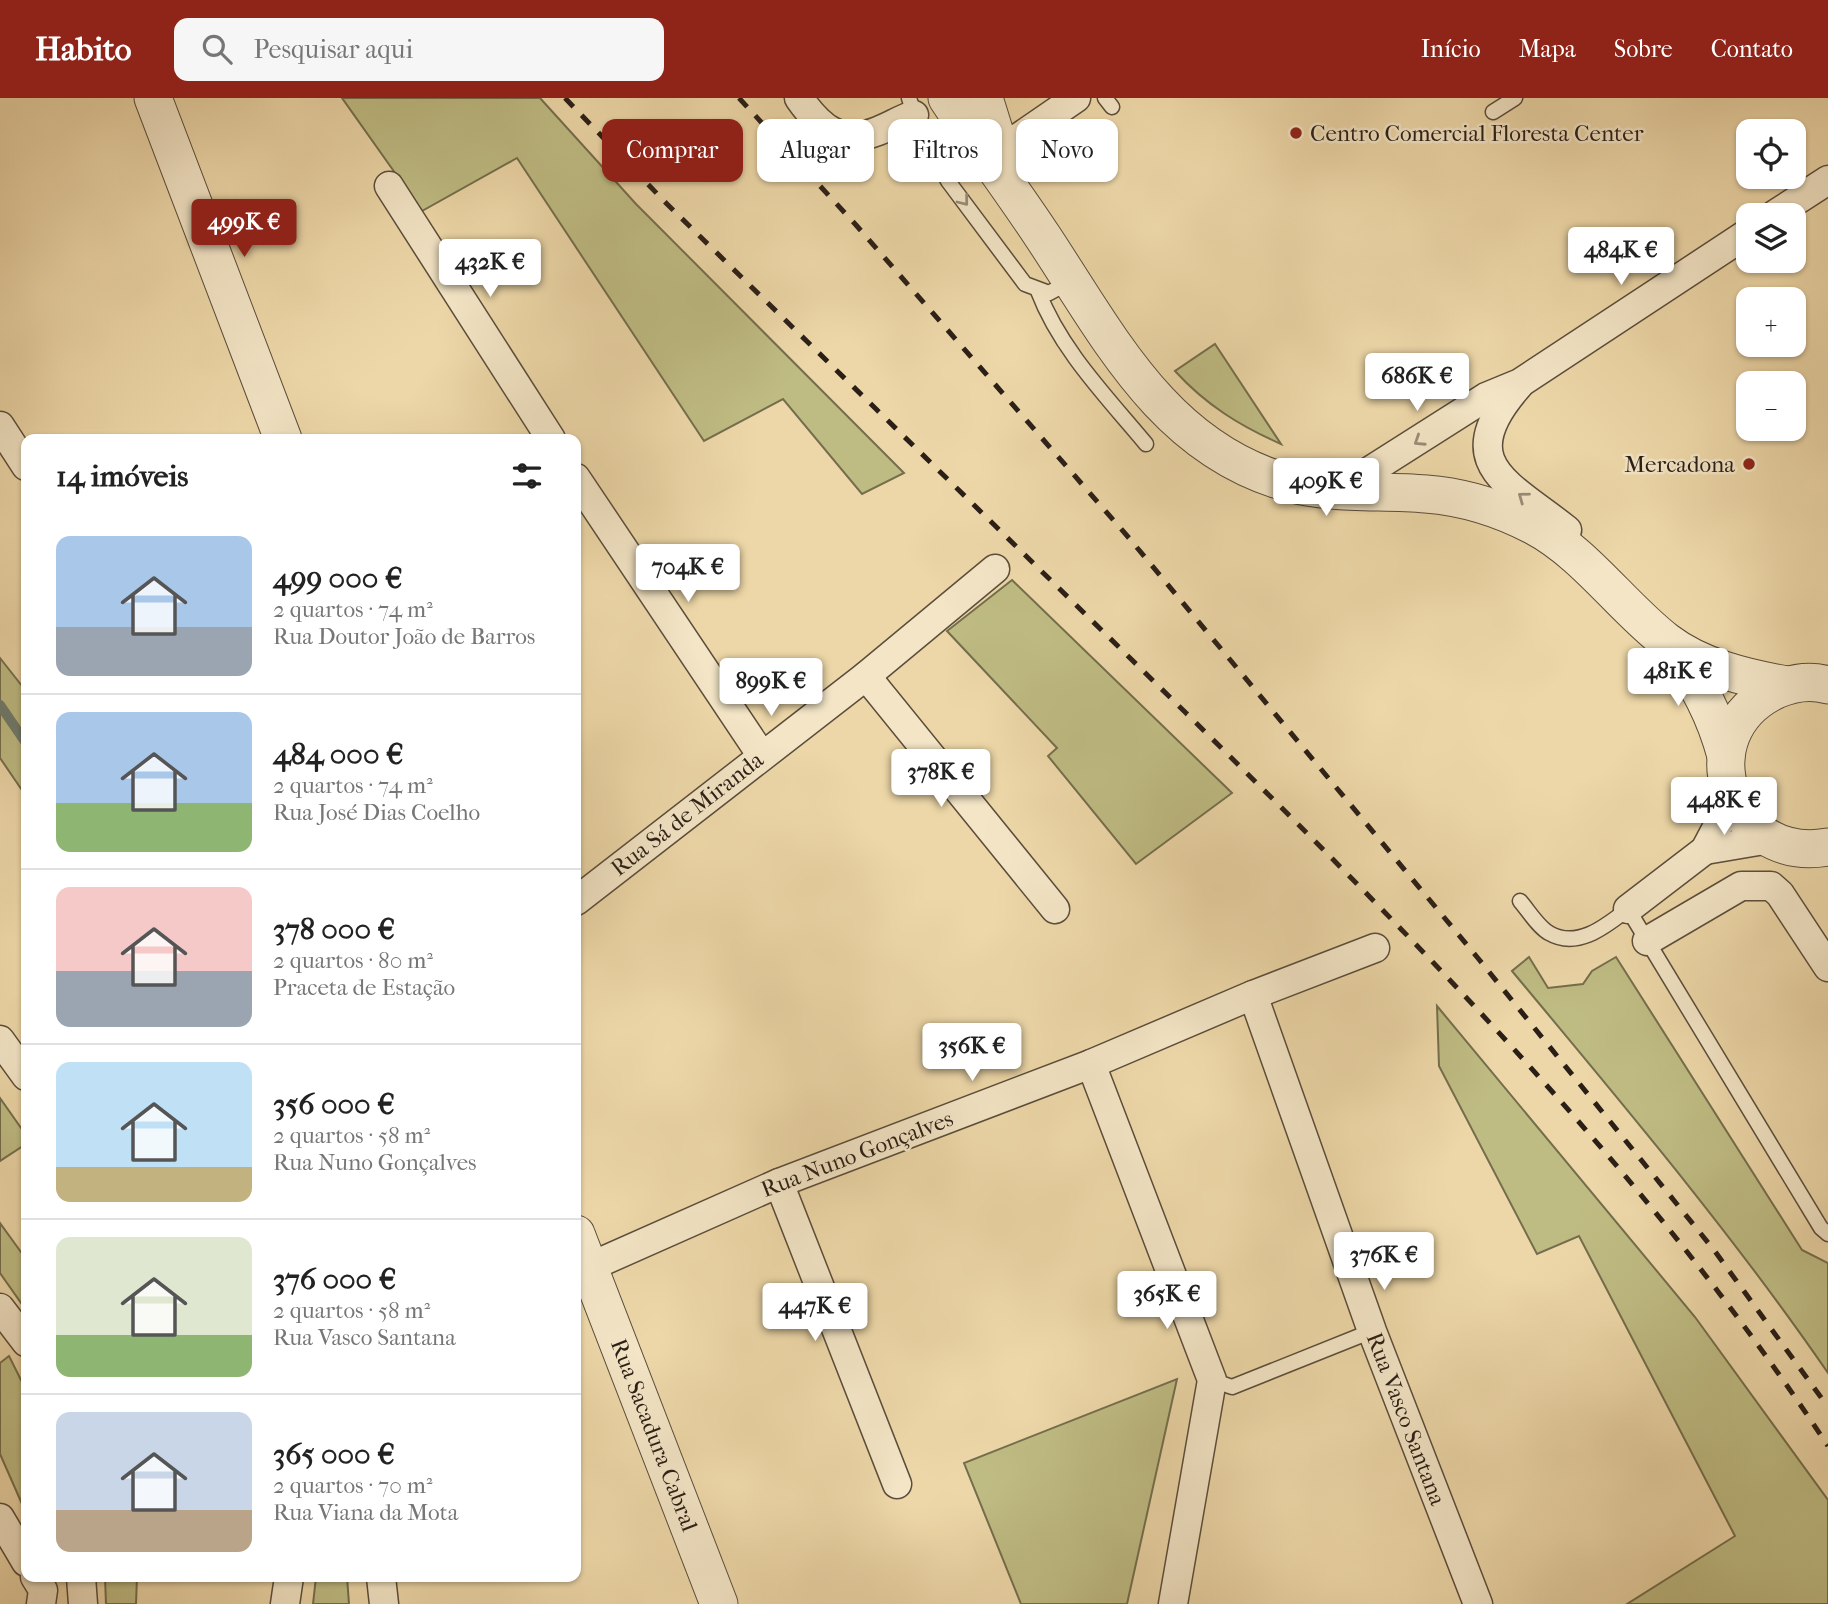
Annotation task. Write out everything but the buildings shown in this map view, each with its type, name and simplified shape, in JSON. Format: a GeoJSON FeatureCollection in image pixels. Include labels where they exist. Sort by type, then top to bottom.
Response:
{"type":"FeatureCollection","features":[{"type":"Feature","properties":{"kind":"street"},"geometry":{"type":"LineString","coordinates":[[153,98],[281,434]]}},
{"type":"Feature","properties":{"kind":"street"},"geometry":{"type":"LineString","coordinates":[[799,98],[818,123],[838,134],[869,134],[912,106]]}},
{"type":"Feature","properties":{"kind":"street"},"geometry":{"type":"LineString","coordinates":[[947,98],[1144,386],[1173,418],[1205,445],[1254,471],[1287,483],[1338,491],[1426,494],[1465,500],[1501,510],[1537,528],[1601,581],[1668,643],[1698,684],[1717,722],[1726,756],[1726,776],[1734,804],[1756,832],[1782,846],[1820,854]]}},
{"type":"Feature","properties":{"kind":"street"},"geometry":{"type":"LineString","coordinates":[[984,98],[990,119]]}},
{"type":"Feature","properties":{"kind":"street"},"geometry":{"type":"LineString","coordinates":[[1002,149],[1076,98]]}},
{"type":"Feature","properties":{"kind":"street"},"geometry":{"type":"LineString","coordinates":[[1002,158],[1024,208]]}},
{"type":"Feature","properties":{"kind":"street"},"geometry":{"type":"LineString","coordinates":[[1793,203],[1828,180]]}},
{"type":"Feature","properties":{"kind":"street"},"geometry":{"type":"LineString","coordinates":[[389,186],[548,434]]}},
{"type":"Feature","properties":{"kind":"street"},"geometry":{"type":"LineString","coordinates":[[1338,491],[1486,397],[1520,383],[1736,241]]}},
{"type":"Feature","properties":{"kind":"street"},"geometry":{"type":"LineString","coordinates":[[1520,383],[1492,419],[1487,436],[1494,470],[1503,482],[1581,544],[1601,581]]}},
{"type":"Feature","properties":{"kind":"street"},"geometry":{"type":"LineString","coordinates":[[0,426],[21,458]]}},
{"type":"Feature","properties":{"kind":"street"},"geometry":{"type":"LineString","coordinates":[[581,485],[762,756]]}},
{"type":"Feature","properties":{"kind":"street","name":"Rua Sá de Miranda"},"geometry":{"type":"LineString","coordinates":[[581,897],[866,676],[995,569]]}},
{"type":"Feature","properties":{"kind":"street"},"geometry":{"type":"LineString","coordinates":[[1668,643],[1712,666],[1751,679],[1787,685],[1817,682],[1828,685]]}},
{"type":"Feature","properties":{"kind":"street"},"geometry":{"type":"LineString","coordinates":[[866,676],[1055,909]]}},
{"type":"Feature","properties":{"kind":"street"},"geometry":{"type":"LineString","coordinates":[[1726,756],[1744,712],[1761,698],[1787,685]]}},
{"type":"Feature","properties":{"kind":"street"},"geometry":{"type":"LineString","coordinates":[[1628,909],[1705,850],[1724,814],[1730,792]]}},
{"type":"Feature","properties":{"kind":"street"},"geometry":{"type":"LineString","coordinates":[[1705,850],[1770,839]]}},
{"type":"Feature","properties":{"kind":"street"},"geometry":{"type":"LineString","coordinates":[[1647,941],[1741,886],[1771,886],[1780,894],[1828,967]]}},
{"type":"Feature","properties":{"kind":"street","name":"Rua Nuno Gonçalves"},"geometry":{"type":"LineString","coordinates":[[581,1258],[1091,1064],[1253,995],[1374,948]]}},
{"type":"Feature","properties":{"kind":"street","name":"Rua Vasco Santana"},"geometry":{"type":"LineString","coordinates":[[1253,995],[1372,1331],[1478,1604]]}},
{"type":"Feature","properties":{"kind":"street"},"geometry":{"type":"LineString","coordinates":[[0,1040],[21,1069]]}},
{"type":"Feature","properties":{"kind":"street"},"geometry":{"type":"LineString","coordinates":[[1091,1064],[1212,1380],[1173,1604]]}},
{"type":"Feature","properties":{"kind":"street"},"geometry":{"type":"LineString","coordinates":[[779,1183],[897,1484]]}},
{"type":"Feature","properties":{"kind":"street","name":"Rua Sacadura Cabral"},"geometry":{"type":"LineString","coordinates":[[581,1260],[719,1604]]}},
{"type":"Feature","properties":{"kind":"street"},"geometry":{"type":"LineString","coordinates":[[0,1308],[21,1335]]}},
{"type":"Feature","properties":{"kind":"street"},"geometry":{"type":"LineString","coordinates":[[0,1518],[21,1554]]}},
{"type":"Feature","properties":{"kind":"street"},"geometry":{"type":"LineString","coordinates":[[38,1582],[43,1590],[41,1604]]}},
{"type":"Feature","properties":{"kind":"street"},"geometry":{"type":"LineString","coordinates":[[81,1582],[82,1604]]}},
{"type":"Feature","properties":{"kind":"street"},"geometry":{"type":"LineString","coordinates":[[285,1604],[288,1582]]}},
{"type":"Feature","properties":{"kind":"street"},"geometry":{"type":"LineString","coordinates":[[382,1582],[384,1604]]}},
{"type":"Feature","properties":{"kind":"lane"},"geometry":{"type":"LineString","coordinates":[[1493,112],[1515,98]]}},
{"type":"Feature","properties":{"kind":"lane"},"geometry":{"type":"LineString","coordinates":[[912,106],[948,181],[1011,260],[1025,284],[1038,291],[1056,291],[1072,281]]}},
{"type":"Feature","properties":{"kind":"lane"},"geometry":{"type":"LineString","coordinates":[[1038,291],[1048,318],[1079,362],[1146,444]]}},
{"type":"Feature","properties":{"kind":"lane"},"geometry":{"type":"LineString","coordinates":[[1520,901],[1548,933],[1561,937],[1583,936],[1598,931],[1628,909],[1821,1227],[1828,1234]]}},
{"type":"Feature","properties":{"kind":"lane"},"geometry":{"type":"LineString","coordinates":[[1212,1380],[1232,1387],[1372,1331]]}},
{"type":"Feature","properties":{"kind":"shaded area"},"geometry":{"type":"Polygon","coordinates":[[[342,98],[540,98],[602,166],[602,182],[616,182],[904,473],[862,494],[783,399],[704,441],[517,158],[422,211],[342,98]]]}},
{"type":"Feature","properties":{"kind":"shaded area"},"geometry":{"type":"Polygon","coordinates":[[[1215,344],[1281,444],[1224,414],[1175,371],[1215,344]]]}},
{"type":"Feature","properties":{"kind":"shaded area"},"geometry":{"type":"Polygon","coordinates":[[[1012,580],[1232,793],[1136,864],[1048,756],[1057,748],[947,631],[1012,580]]]}},
{"type":"Feature","properties":{"kind":"shaded area"},"geometry":{"type":"Polygon","coordinates":[[[0,658],[21,685],[21,789],[0,758],[0,658]]]}},
{"type":"Feature","properties":{"kind":"shaded area"},"geometry":{"type":"Polygon","coordinates":[[[1529,957],[1548,988],[1583,984],[1592,971],[1616,957],[1802,1250],[1828,1263],[1828,1373],[1714,1218],[1512,971],[1529,957]]]}},
{"type":"Feature","properties":{"kind":"shaded area"},"geometry":{"type":"Polygon","coordinates":[[[1437,1006],[1695,1317],[1828,1500],[1828,1604],[1627,1604],[1735,1536],[1579,1236],[1537,1254],[1439,1066],[1437,1006]]]}},
{"type":"Feature","properties":{"kind":"shaded area"},"geometry":{"type":"Polygon","coordinates":[[[0,1098],[21,1128],[21,1147],[0,1161],[0,1098]]]}},
{"type":"Feature","properties":{"kind":"shaded area"},"geometry":{"type":"Polygon","coordinates":[[[0,1223],[21,1252],[21,1303],[0,1273],[0,1223]]]}},
{"type":"Feature","properties":{"kind":"shaded area"},"geometry":{"type":"Polygon","coordinates":[[[9,1356],[21,1380],[21,1502],[0,1454],[0,1363],[9,1356]]]}},
{"type":"Feature","properties":{"kind":"shaded area"},"geometry":{"type":"Polygon","coordinates":[[[1177,1379],[1127,1604],[1021,1604],[964,1463],[1177,1379]]]}},
{"type":"Feature","properties":{"kind":"shaded area"},"geometry":{"type":"Polygon","coordinates":[[[105,1582],[137,1582],[136,1604],[106,1604],[105,1582]]]}},
{"type":"Feature","properties":{"kind":"shaded area"},"geometry":{"type":"Polygon","coordinates":[[[315,1582],[347,1582],[349,1604],[313,1604],[315,1582]]]}},
{"type":"Feature","properties":{"kind":"waterway"},"geometry":{"type":"LineString","coordinates":[[0,705],[21,736]]}},
{"type":"Feature","properties":{"kind":"railway"},"geometry":{"type":"LineString","coordinates":[[565,98],[667,204],[1186,713],[1359,885],[1443,973],[1607,1155],[1685,1249],[1828,1446]]}},
{"type":"Feature","properties":{"kind":"railway"},"geometry":{"type":"LineString","coordinates":[[739,98],[856,225],[1129,538],[1477,957],[1714,1250],[1828,1407]]}},
{"type":"Feature","properties":{"kind":"place","name":"Centro Comercial Floresta Center"},"geometry":{"type":"Point","coordinates":[1296,133]}},
{"type":"Feature","properties":{"kind":"place","name":"Mercadona"},"geometry":{"type":"Point","coordinates":[1749,464]}}]}
